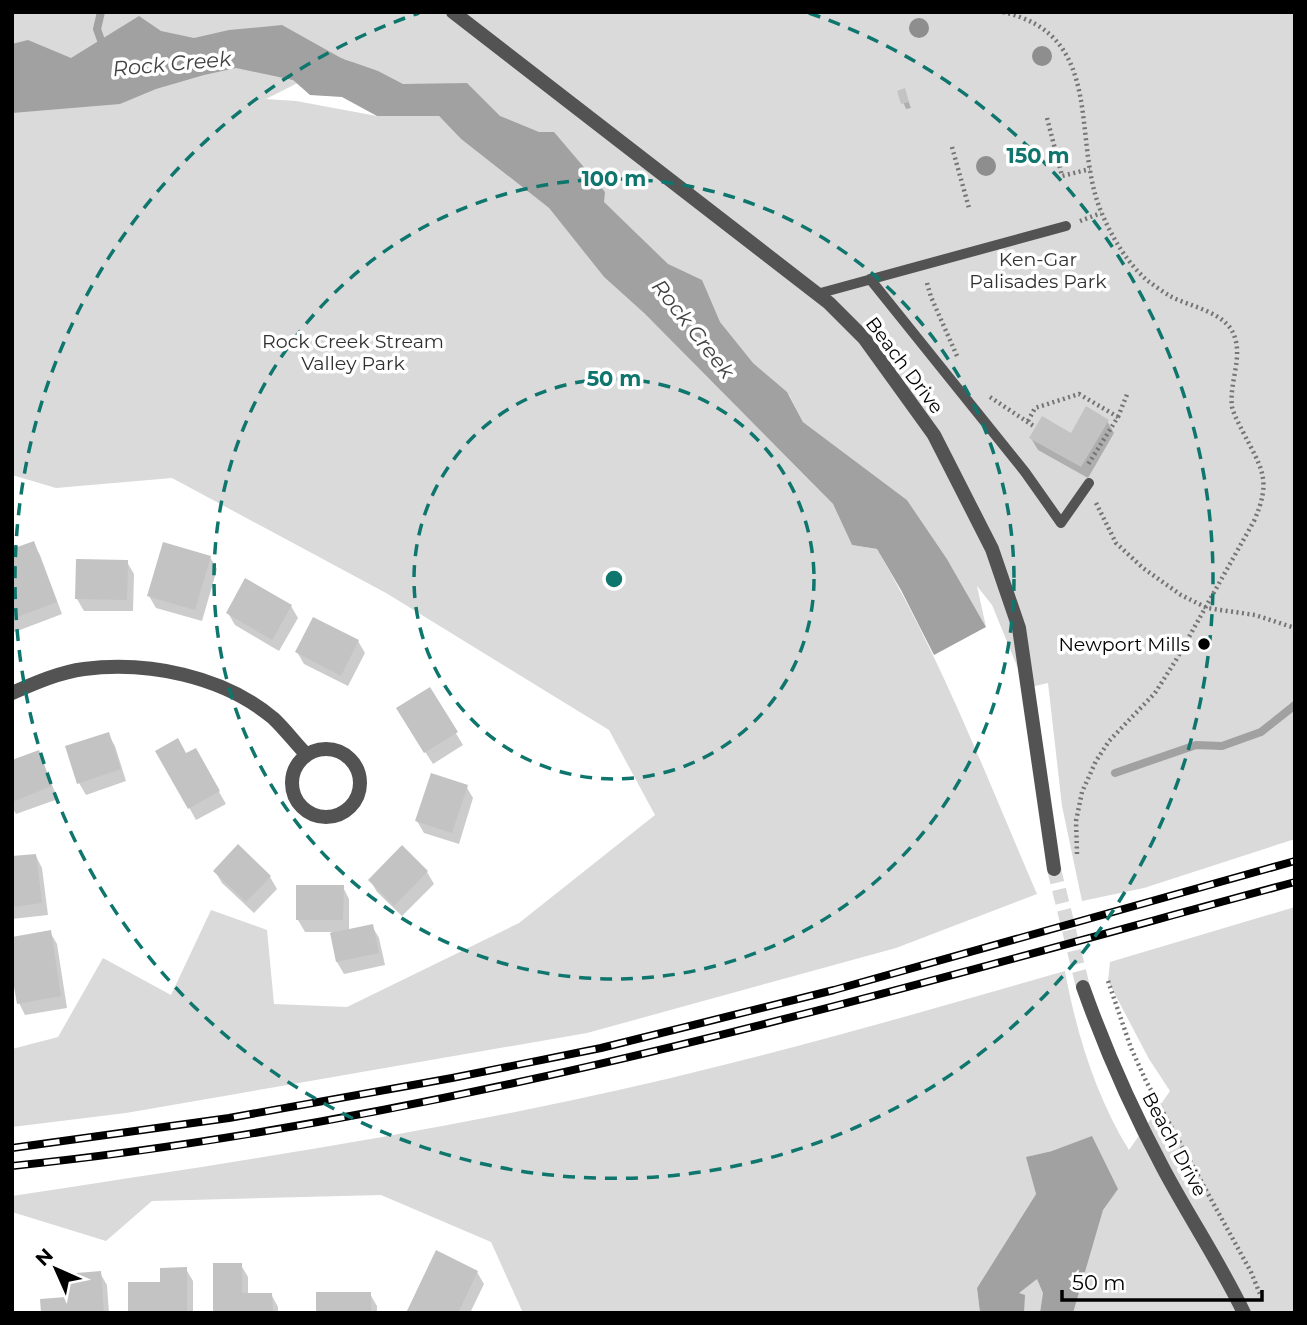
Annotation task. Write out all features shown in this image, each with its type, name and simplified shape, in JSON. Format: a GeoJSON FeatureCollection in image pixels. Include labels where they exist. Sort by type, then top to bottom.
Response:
{"type":"FeatureCollection","features":[{"type":"Feature","properties":{"kind":"street","name":"Beach Drive"},"geometry":{"type":"LineString","coordinates":[[453,12],[817,294],[864,338],[934,435],[992,549],[1019,628],[1054,869]]}},
{"type":"Feature","properties":{"kind":"street"},"geometry":{"type":"LineString","coordinates":[[12,693],[82,669],[132,667],[188,674],[232,692],[273,718],[306,754]]}},
{"type":"Feature","properties":{"kind":"street"},"geometry":{"type":"LineString","coordinates":[[327,748],[348,756],[355,765],[360,787],[357,798],[341,814],[330,817],[308,813],[299,805],[291,784],[298,762],[306,754],[327,748]]}},
{"type":"Feature","properties":{"kind":"street","name":"Beach Drive"},"geometry":{"type":"LineString","coordinates":[[1083,987],[1106,1051],[1163,1168],[1227,1277],[1244,1313]]}},
{"type":"Feature","properties":{"kind":"lane"},"geometry":{"type":"LineString","coordinates":[[817,294],[1066,226]]}},
{"type":"Feature","properties":{"kind":"lane"},"geometry":{"type":"LineString","coordinates":[[870,279],[1025,472],[1060,523],[1089,483]]}},
{"type":"Feature","properties":{"kind":"path"},"geometry":{"type":"LineString","coordinates":[[1003,12],[1029,19],[1045,29],[1067,52],[1074,71],[1085,123],[1092,185],[1101,214],[1125,256],[1146,279],[1170,296],[1220,319],[1235,337],[1237,352],[1232,387],[1233,408],[1261,468],[1265,485],[1254,521],[1207,608],[1155,693],[1109,741],[1096,761],[1082,792],[1076,821],[1077,854]]}},
{"type":"Feature","properties":{"kind":"path"},"geometry":{"type":"LineString","coordinates":[[1046,118],[1062,176],[1090,169]]}},
{"type":"Feature","properties":{"kind":"path"},"geometry":{"type":"LineString","coordinates":[[952,148],[969,208]]}},
{"type":"Feature","properties":{"kind":"path"},"geometry":{"type":"LineString","coordinates":[[931,297],[963,368]]}},
{"type":"Feature","properties":{"kind":"path"},"geometry":{"type":"LineString","coordinates":[[1085,470],[1118,417],[1128,392]]}},
{"type":"Feature","properties":{"kind":"path"},"geometry":{"type":"LineString","coordinates":[[985,394],[1035,427]]}},
{"type":"Feature","properties":{"kind":"path"},"geometry":{"type":"LineString","coordinates":[[1028,421],[1035,408],[1079,394],[1118,417]]}},
{"type":"Feature","properties":{"kind":"path"},"geometry":{"type":"LineString","coordinates":[[1093,496],[1116,543],[1143,568],[1181,595],[1207,608],[1255,615],[1295,628]]}},
{"type":"Feature","properties":{"kind":"path"},"geometry":{"type":"LineString","coordinates":[[1108,981],[1146,1081],[1251,1272],[1264,1303]]}},
{"type":"Feature","properties":{"kind":"green space"},"geometry":{"type":"Polygon","coordinates":[[[12,12],[1295,12],[1295,839],[1144,888],[1082,901],[1062,806],[1048,683],[1026,688],[992,605],[977,586],[986,627],[947,559],[907,500],[803,422],[789,395],[405,85],[345,59],[266,99],[296,101],[377,116],[439,116],[461,139],[549,208],[604,277],[644,313],[833,504],[852,545],[877,549],[943,675],[1037,894],[896,948],[587,1033],[126,1113],[12,1127],[12,1049],[58,1037],[103,958],[171,995],[211,910],[267,930],[274,1004],[347,1007],[519,923],[655,815],[609,730],[386,593],[172,478],[56,488],[12,475],[12,12]]]}},
{"type":"Feature","properties":{"kind":"green space"},"geometry":{"type":"Polygon","coordinates":[[[1295,907],[1295,1313],[998,1313],[1052,1151],[1027,1157],[1036,1194],[977,1288],[980,1313],[523,1313],[491,1242],[381,1195],[152,1201],[106,1241],[12,1212],[12,1196],[363,1140],[503,1114],[697,1072],[1065,971],[1089,1064],[1117,1130],[1129,1150],[1170,1091],[1149,1059],[1108,981],[1110,962],[1295,907]]]}},
{"type":"Feature","properties":{"kind":"water","name":"Rock Creek"},"geometry":{"type":"Polygon","coordinates":[[[139,16],[161,31],[194,38],[229,30],[282,25],[341,58],[378,71],[403,84],[467,83],[500,116],[539,132],[554,132],[605,192],[604,202],[668,264],[702,280],[720,322],[753,363],[787,392],[803,422],[907,500],[947,559],[986,627],[934,655],[877,549],[852,545],[833,504],[644,313],[604,277],[549,208],[461,139],[439,116],[377,116],[342,97],[310,95],[293,80],[236,68],[156,89],[120,104],[12,113],[12,44],[28,40],[71,58],[139,16]]]}},
{"type":"Feature","properties":{"kind":"water"},"geometry":{"type":"Polygon","coordinates":[[[1092,1136],[1118,1189],[1103,1210],[1073,1313],[1040,1313],[1043,1293],[1037,1279],[1019,1293],[1025,1295],[1024,1313],[980,1313],[977,1288],[1036,1194],[1026,1157],[1052,1151],[1092,1136]]]}},
{"type":"Feature","properties":{"kind":"building"},"geometry":{"type":"Polygon","coordinates":[[[905,88],[909,102],[901,104],[897,91],[905,88]]]}},
{"type":"Feature","properties":{"kind":"building"},"geometry":{"type":"Polygon","coordinates":[[[1086,406],[1109,420],[1081,467],[1029,438],[1042,416],[1071,433],[1086,406]]]}},
{"type":"Feature","properties":{"kind":"building"},"geometry":{"type":"Polygon","coordinates":[[[34,541],[57,602],[12,619],[12,549],[34,541]]]}},
{"type":"Feature","properties":{"kind":"building"},"geometry":{"type":"Polygon","coordinates":[[[163,542],[211,556],[195,610],[147,596],[163,542]]]}},
{"type":"Feature","properties":{"kind":"building"},"geometry":{"type":"Polygon","coordinates":[[[76,559],[128,560],[127,600],[75,599],[76,559]]]}},
{"type":"Feature","properties":{"kind":"building"},"geometry":{"type":"Polygon","coordinates":[[[245,578],[292,605],[272,640],[226,613],[245,578]]]}},
{"type":"Feature","properties":{"kind":"building"},"geometry":{"type":"Polygon","coordinates":[[[313,617],[359,640],[341,676],[295,652],[313,617]]]}},
{"type":"Feature","properties":{"kind":"building"},"geometry":{"type":"Polygon","coordinates":[[[430,687],[458,732],[424,753],[396,708],[430,687]]]}},
{"type":"Feature","properties":{"kind":"building"},"geometry":{"type":"Polygon","coordinates":[[[109,732],[121,769],[77,784],[65,746],[109,732]]]}},
{"type":"Feature","properties":{"kind":"building"},"geometry":{"type":"Polygon","coordinates":[[[178,738],[186,753],[196,748],[220,791],[188,809],[155,751],[178,738]]]}},
{"type":"Feature","properties":{"kind":"building"},"geometry":{"type":"Polygon","coordinates":[[[39,750],[52,786],[12,802],[12,760],[39,750]]]}},
{"type":"Feature","properties":{"kind":"building"},"geometry":{"type":"Polygon","coordinates":[[[431,773],[468,785],[452,833],[415,821],[431,773]]]}},
{"type":"Feature","properties":{"kind":"building"},"geometry":{"type":"Polygon","coordinates":[[[238,844],[271,876],[246,902],[213,871],[238,844]]]}},
{"type":"Feature","properties":{"kind":"building"},"geometry":{"type":"Polygon","coordinates":[[[402,845],[428,871],[394,906],[368,880],[402,845]]]}},
{"type":"Feature","properties":{"kind":"building"},"geometry":{"type":"Polygon","coordinates":[[[36,854],[42,903],[12,907],[12,856],[36,854]]]}},
{"type":"Feature","properties":{"kind":"building"},"geometry":{"type":"Polygon","coordinates":[[[296,885],[344,885],[343,920],[296,920],[296,885]]]}},
{"type":"Feature","properties":{"kind":"building"},"geometry":{"type":"Polygon","coordinates":[[[373,924],[379,953],[336,962],[330,933],[373,924]]]}},
{"type":"Feature","properties":{"kind":"building"},"geometry":{"type":"Polygon","coordinates":[[[51,930],[61,996],[17,1004],[12,975],[12,937],[51,930]]]}},
{"type":"Feature","properties":{"kind":"building"},"geometry":{"type":"Polygon","coordinates":[[[436,1250],[478,1271],[458,1313],[406,1313],[436,1250]]]}},
{"type":"Feature","properties":{"kind":"building"},"geometry":{"type":"Polygon","coordinates":[[[213,1263],[242,1263],[242,1293],[272,1293],[273,1313],[213,1313],[213,1263]]]}},
{"type":"Feature","properties":{"kind":"building"},"geometry":{"type":"Polygon","coordinates":[[[187,1267],[187,1313],[128,1313],[128,1282],[160,1282],[160,1268],[187,1267]]]}},
{"type":"Feature","properties":{"kind":"building"},"geometry":{"type":"Polygon","coordinates":[[[101,1271],[104,1313],[41,1313],[40,1299],[66,1297],[64,1274],[101,1271]]]}},
{"type":"Feature","properties":{"kind":"building"},"geometry":{"type":"Polygon","coordinates":[[[316,1292],[371,1292],[371,1313],[316,1313],[316,1292]]]}},
{"type":"Feature","properties":{"kind":"waterway"},"geometry":{"type":"LineString","coordinates":[[101,12],[97,29],[103,46]]}},
{"type":"Feature","properties":{"kind":"waterway"},"geometry":{"type":"LineString","coordinates":[[1115,773],[1196,745],[1222,746],[1261,732],[1295,705]]}},
{"type":"Feature","properties":{"kind":"tunnel"},"geometry":{"type":"LineString","coordinates":[[1054,869],[1083,987]]}},
{"type":"Feature","properties":{"kind":"railway"},"geometry":{"type":"LineString","coordinates":[[12,1148],[229,1118],[601,1048],[834,990],[1295,861]]}},
{"type":"Feature","properties":{"kind":"railway"},"geometry":{"type":"LineString","coordinates":[[12,1166],[175,1146],[337,1119],[499,1086],[819,1010],[1295,882]]}},
{"type":"Feature","properties":{"kind":"place","name":"Newport Mills"},"geometry":{"type":"Point","coordinates":[1204,644]}},
{"type":"Feature","properties":{"kind":"park label","name":"Ken-Gar Palisades Park"},"geometry":{"type":"Point","coordinates":[1038,270]}},
{"type":"Feature","properties":{"kind":"park label","name":"Rock Creek Stream Valley Park"},"geometry":{"type":"Point","coordinates":[353,352]}}]}
